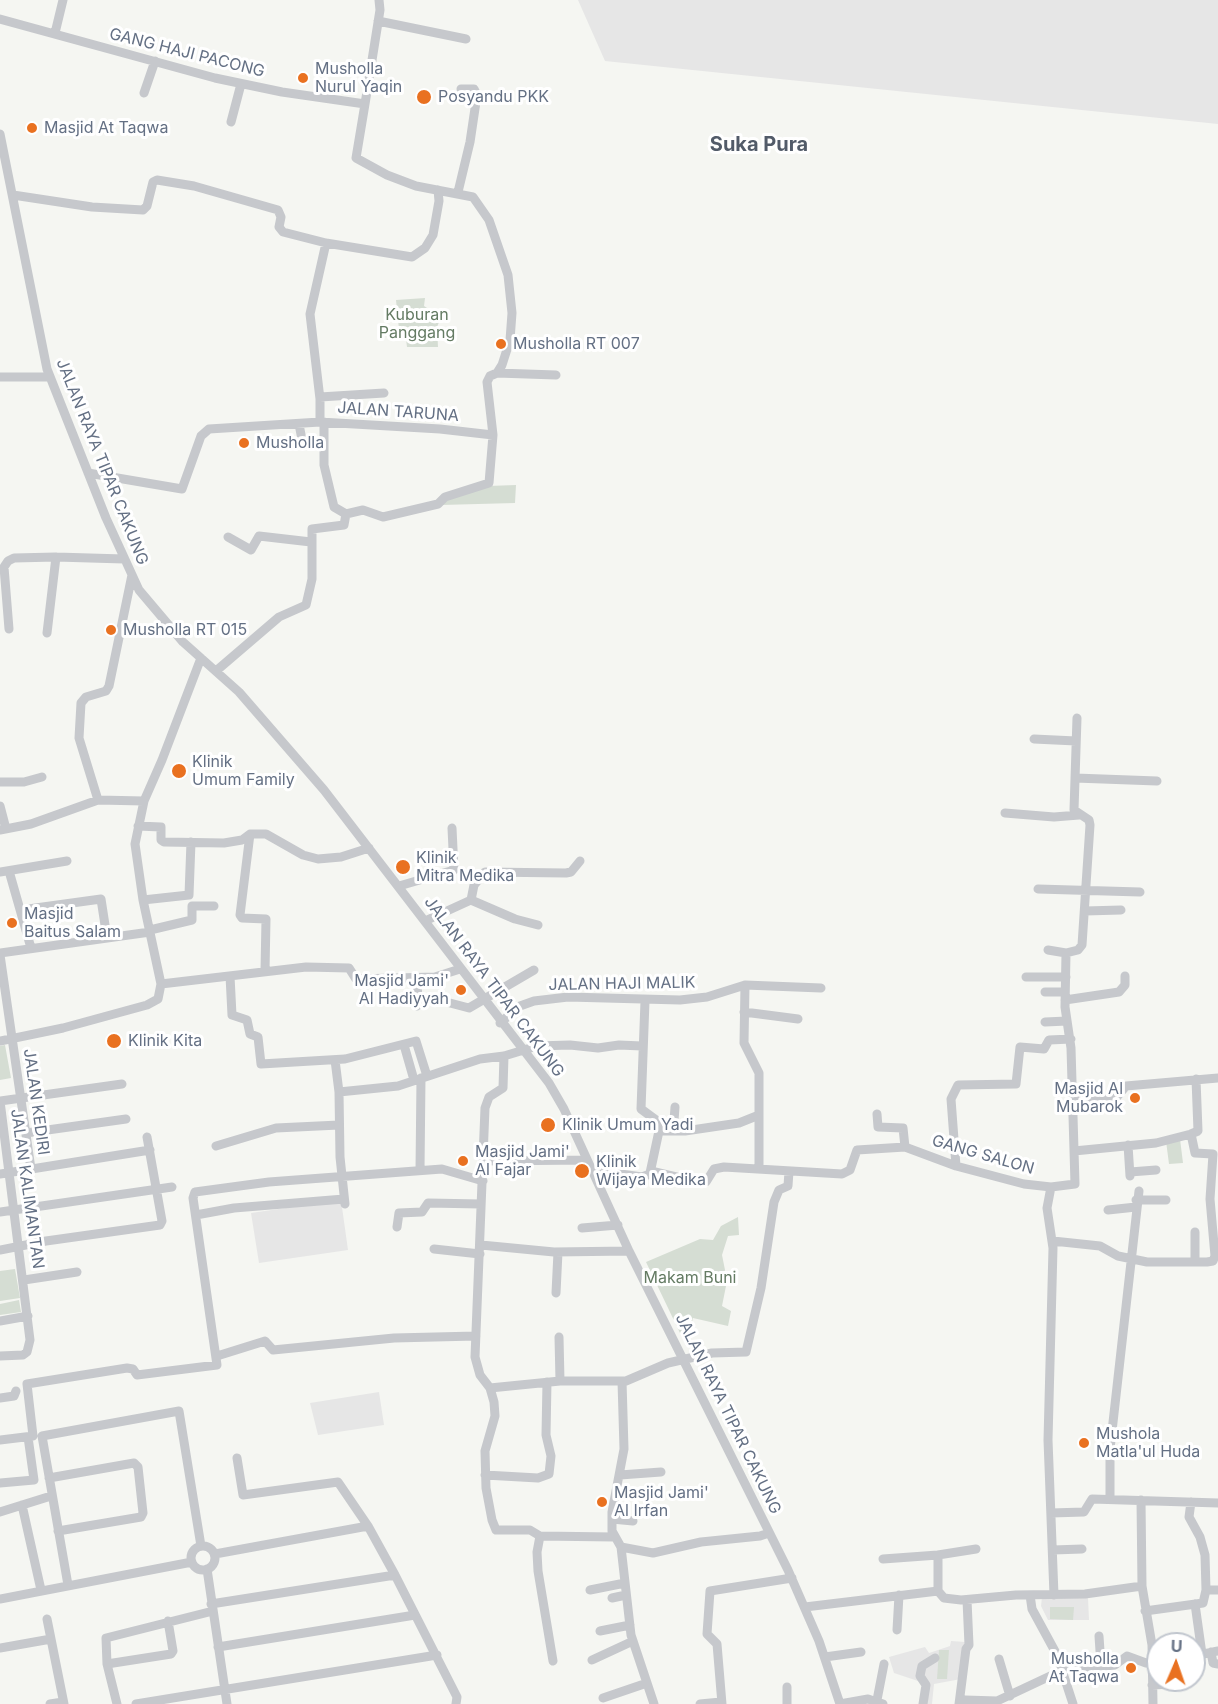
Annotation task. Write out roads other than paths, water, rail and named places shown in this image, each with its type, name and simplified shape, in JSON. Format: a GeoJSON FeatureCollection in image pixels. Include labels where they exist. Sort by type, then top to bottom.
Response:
{"type":"FeatureCollection","features":[{"type":"Feature","properties":{"kind":"street"},"geometry":{"type":"LineString","coordinates":[[55,33],[63,0]]}},
{"type":"Feature","properties":{"kind":"street"},"geometry":{"type":"LineString","coordinates":[[326,243],[310,314],[320,397],[324,465],[334,507],[346,514],[363,510],[383,517],[438,504],[445,496],[489,483],[492,435],[487,382],[502,365],[510,340],[512,313],[508,274],[489,220],[473,197],[458,192],[438,190],[387,175],[356,158],[378,21],[379,0]]}},
{"type":"Feature","properties":{"kind":"street","name":"GANG HAJI PACONG"},"geometry":{"type":"LineString","coordinates":[[0,19],[241,84],[365,106]]}},
{"type":"Feature","properties":{"kind":"street"},"geometry":{"type":"LineString","coordinates":[[378,21],[466,39]]}},
{"type":"Feature","properties":{"kind":"street"},"geometry":{"type":"LineString","coordinates":[[144,93],[155,62]]}},
{"type":"Feature","properties":{"kind":"street"},"geometry":{"type":"LineString","coordinates":[[231,122],[241,84]]}},
{"type":"Feature","properties":{"kind":"street"},"geometry":{"type":"LineString","coordinates":[[458,192],[470,142],[477,95],[474,89],[461,88]]}},
{"type":"Feature","properties":{"kind":"street","name":"JALAN RAYA TIPAR CAKUNG"},"geometry":{"type":"LineString","coordinates":[[0,135],[13,195],[30,297],[50,377],[106,518],[132,575],[152,607],[201,658],[216,670],[298,758],[399,886],[523,1050],[564,1109],[629,1251],[685,1359],[792,1578],[825,1657],[840,1704]]}},
{"type":"Feature","properties":{"kind":"street"},"geometry":{"type":"LineString","coordinates":[[13,195],[92,207],[143,210],[147,206],[153,182],[157,180],[194,186],[278,210],[281,217],[279,227],[283,232],[326,243],[415,257],[433,236],[439,201],[438,190]]}},
{"type":"Feature","properties":{"kind":"street"},"geometry":{"type":"LineString","coordinates":[[496,373],[556,375]]}},
{"type":"Feature","properties":{"kind":"street"},"geometry":{"type":"LineString","coordinates":[[0,377],[50,377]]}},
{"type":"Feature","properties":{"kind":"street"},"geometry":{"type":"LineString","coordinates":[[320,397],[384,393]]}},
{"type":"Feature","properties":{"kind":"street","name":"JALAN TARUNA"},"geometry":{"type":"LineString","coordinates":[[88,473],[179,489],[184,485],[204,432],[322,422],[440,429],[492,435]]}},
{"type":"Feature","properties":{"kind":"street"},"geometry":{"type":"LineString","coordinates":[[299,424],[303,445]]}},
{"type":"Feature","properties":{"kind":"street"},"geometry":{"type":"LineString","coordinates":[[216,670],[279,617],[306,605],[312,579],[312,529],[344,525],[346,514]]}},
{"type":"Feature","properties":{"kind":"street"},"geometry":{"type":"LineString","coordinates":[[106,518],[117,519]]}},
{"type":"Feature","properties":{"kind":"street"},"geometry":{"type":"LineString","coordinates":[[228,537],[251,550],[259,536],[311,542]]}},
{"type":"Feature","properties":{"kind":"street"},"geometry":{"type":"LineString","coordinates":[[47,633],[56,557]]}},
{"type":"Feature","properties":{"kind":"street"},"geometry":{"type":"LineString","coordinates":[[9,629],[5,564],[14,558],[124,559]]}},
{"type":"Feature","properties":{"kind":"street"},"geometry":{"type":"LineString","coordinates":[[98,800],[79,738],[81,703],[86,697],[106,691],[109,686],[132,575]]}},
{"type":"Feature","properties":{"kind":"street"},"geometry":{"type":"LineString","coordinates":[[0,1041],[147,1005],[158,999],[161,984],[135,853],[138,826],[144,801],[201,658]]}},
{"type":"Feature","properties":{"kind":"street"},"geometry":{"type":"LineString","coordinates":[[1077,718],[1074,810],[1079,815]]}},
{"type":"Feature","properties":{"kind":"street"},"geometry":{"type":"LineString","coordinates":[[1034,739],[1076,741]]}},
{"type":"Feature","properties":{"kind":"street"},"geometry":{"type":"LineString","coordinates":[[0,782],[24,782],[42,777]]}},
{"type":"Feature","properties":{"kind":"street"},"geometry":{"type":"LineString","coordinates":[[1075,778],[1157,781]]}},
{"type":"Feature","properties":{"kind":"street"},"geometry":{"type":"LineString","coordinates":[[0,806],[3,830],[98,800],[144,801]]}},
{"type":"Feature","properties":{"kind":"street"},"geometry":{"type":"LineString","coordinates":[[1005,813],[1044,817],[1079,815],[1086,817],[1090,825],[1087,891],[1081,948],[1066,953],[1048,950]]}},
{"type":"Feature","properties":{"kind":"street"},"geometry":{"type":"LineString","coordinates":[[138,826],[161,827],[161,840],[164,842],[234,842],[250,834],[266,834],[303,855],[318,859],[341,857],[369,848]]}},
{"type":"Feature","properties":{"kind":"street"},"geometry":{"type":"LineString","coordinates":[[399,886],[454,870],[452,828]]}},
{"type":"Feature","properties":{"kind":"street"},"geometry":{"type":"LineString","coordinates":[[250,834],[240,915],[242,918],[266,918],[265,971]]}},
{"type":"Feature","properties":{"kind":"street"},"geometry":{"type":"LineString","coordinates":[[143,900],[189,895],[190,842]]}},
{"type":"Feature","properties":{"kind":"street"},"geometry":{"type":"LineString","coordinates":[[31,948],[21,910],[5,872],[67,861]]}},
{"type":"Feature","properties":{"kind":"street"},"geometry":{"type":"LineString","coordinates":[[471,900],[474,885],[484,872],[566,873],[571,872],[580,861]]}},
{"type":"Feature","properties":{"kind":"street"},"geometry":{"type":"LineString","coordinates":[[1038,889],[1140,892]]}},
{"type":"Feature","properties":{"kind":"street"},"geometry":{"type":"LineString","coordinates":[[21,910],[101,899],[107,938]]}},
{"type":"Feature","properties":{"kind":"street"},"geometry":{"type":"LineString","coordinates":[[425,921],[471,900],[515,919],[538,925]]}},
{"type":"Feature","properties":{"kind":"street"},"geometry":{"type":"LineString","coordinates":[[0,954],[150,931],[192,920],[192,906],[214,906]]}},
{"type":"Feature","properties":{"kind":"street"},"geometry":{"type":"LineString","coordinates":[[1085,911],[1121,910]]}},
{"type":"Feature","properties":{"kind":"street","name":"GANG SALON"},"geometry":{"type":"LineString","coordinates":[[592,1170],[642,1177],[655,1172],[702,1183],[715,1168],[759,1168],[842,1174],[850,1170],[857,1150],[905,1147],[956,1166],[1024,1184],[1051,1187],[1075,1184],[1071,1039],[1065,996],[1066,953]]}},
{"type":"Feature","properties":{"kind":"street","name":"JALAN KEDIRI"},"geometry":{"type":"LineString","coordinates":[[0,954],[31,1169]]}},
{"type":"Feature","properties":{"kind":"street"},"geometry":{"type":"LineString","coordinates":[[161,984],[265,971],[327,967],[351,969],[356,979],[439,976],[460,969]]}},
{"type":"Feature","properties":{"kind":"street"},"geometry":{"type":"LineString","coordinates":[[450,1003],[466,1009],[534,970]]}},
{"type":"Feature","properties":{"kind":"street"},"geometry":{"type":"LineString","coordinates":[[230,976],[232,1016],[247,1020],[249,1033],[258,1037],[261,1064],[335,1060],[419,1043],[420,1170]]}},
{"type":"Feature","properties":{"kind":"street"},"geometry":{"type":"LineString","coordinates":[[1045,992],[1065,996],[1119,992],[1125,985],[1125,976]]}},
{"type":"Feature","properties":{"kind":"street"},"geometry":{"type":"LineString","coordinates":[[1026,977],[1066,977]]}},
{"type":"Feature","properties":{"kind":"street"},"geometry":{"type":"LineString","coordinates":[[417,1006],[418,978]]}},
{"type":"Feature","properties":{"kind":"street"},"geometry":{"type":"LineString","coordinates":[[745,985],[744,1043],[759,1071],[759,1168]]}},
{"type":"Feature","properties":{"kind":"street","name":"JALAN HAJI MALIK"},"geometry":{"type":"LineString","coordinates":[[501,1023],[520,1006],[534,1001],[568,997],[645,1001],[697,999],[745,985],[820,988]]}},
{"type":"Feature","properties":{"kind":"street"},"geometry":{"type":"LineString","coordinates":[[645,1001],[641,1109],[656,1120],[663,1131]]}},
{"type":"Feature","properties":{"kind":"street"},"geometry":{"type":"LineString","coordinates":[[744,1012],[798,1019]]}},
{"type":"Feature","properties":{"kind":"street"},"geometry":{"type":"LineString","coordinates":[[1045,1022],[1067,1021]]}},
{"type":"Feature","properties":{"kind":"street"},"geometry":{"type":"LineString","coordinates":[[956,1166],[951,1099],[958,1084],[1016,1083],[1020,1047],[1044,1049],[1049,1040],[1071,1039]]}},
{"type":"Feature","properties":{"kind":"street"},"geometry":{"type":"LineString","coordinates":[[404,1045],[421,1078]]}},
{"type":"Feature","properties":{"kind":"street"},"geometry":{"type":"LineString","coordinates":[[339,1092],[398,1086],[480,1059],[504,1056],[547,1045],[598,1048],[619,1045],[642,1046]]}},
{"type":"Feature","properties":{"kind":"street"},"geometry":{"type":"LineString","coordinates":[[504,1056],[503,1088],[489,1097],[486,1104],[475,1357],[480,1375],[490,1388],[495,1416],[486,1445],[485,1475],[494,1529],[536,1531],[540,1536],[537,1552],[538,1571],[553,1661]]}},
{"type":"Feature","properties":{"kind":"street"},"geometry":{"type":"LineString","coordinates":[[196,1215],[234,1208],[345,1201],[335,1060]]}},
{"type":"Feature","properties":{"kind":"street"},"geometry":{"type":"LineString","coordinates":[[1071,1099],[1115,1099],[1120,1096],[1121,1089],[1126,1086],[1218,1078]]}},
{"type":"Feature","properties":{"kind":"street"},"geometry":{"type":"LineString","coordinates":[[1074,1151],[1156,1143],[1198,1131],[1196,1079]]}},
{"type":"Feature","properties":{"kind":"street"},"geometry":{"type":"LineString","coordinates":[[0,1101],[122,1084]]}},
{"type":"Feature","properties":{"kind":"street","name":"JALAN KALIMANTAN"},"geometry":{"type":"LineString","coordinates":[[0,1101],[4,1173],[13,1209],[28,1316],[27,1352],[0,1356]]}},
{"type":"Feature","properties":{"kind":"street"},"geometry":{"type":"LineString","coordinates":[[650,1173],[663,1131],[674,1121],[675,1107]]}},
{"type":"Feature","properties":{"kind":"street"},"geometry":{"type":"LineString","coordinates":[[877,1114],[878,1127],[903,1128],[905,1147]]}},
{"type":"Feature","properties":{"kind":"street"},"geometry":{"type":"LineString","coordinates":[[663,1131],[739,1123],[759,1115]]}},
{"type":"Feature","properties":{"kind":"street"},"geometry":{"type":"LineString","coordinates":[[26,1133],[126,1119]]}},
{"type":"Feature","properties":{"kind":"street"},"geometry":{"type":"LineString","coordinates":[[216,1146],[276,1128],[339,1125]]}},
{"type":"Feature","properties":{"kind":"street"},"geometry":{"type":"LineString","coordinates":[[1053,1241],[1100,1246],[1132,1260],[1213,1261],[1215,1256],[1210,1199],[1216,1157],[1211,1152],[1195,1152],[1191,1134]]}},
{"type":"Feature","properties":{"kind":"street"},"geometry":{"type":"LineString","coordinates":[[0,1250],[162,1223],[147,1137]]}},
{"type":"Feature","properties":{"kind":"street"},"geometry":{"type":"LineString","coordinates":[[1128,1145],[1130,1174],[1156,1170]]}},
{"type":"Feature","properties":{"kind":"street"},"geometry":{"type":"LineString","coordinates":[[4,1173],[150,1150]]}},
{"type":"Feature","properties":{"kind":"street"},"geometry":{"type":"LineString","coordinates":[[484,1161],[587,1160]]}},
{"type":"Feature","properties":{"kind":"street"},"geometry":{"type":"LineString","coordinates":[[0,1483],[34,1480],[27,1384],[120,1369],[133,1369],[137,1376],[215,1366],[218,1363],[196,1215],[195,1192],[269,1182],[420,1170],[449,1169],[483,1181]]}},
{"type":"Feature","properties":{"kind":"street"},"geometry":{"type":"LineString","coordinates":[[490,1388],[560,1381],[622,1382],[660,1366],[685,1359],[715,1353],[744,1353],[748,1350],[761,1288],[774,1202],[779,1190],[788,1186],[789,1171]]}},
{"type":"Feature","properties":{"kind":"street"},"geometry":{"type":"LineString","coordinates":[[0,1212],[172,1187]]}},
{"type":"Feature","properties":{"kind":"street"},"geometry":{"type":"LineString","coordinates":[[1051,1187],[1047,1215],[1053,1241],[1048,1440],[1054,1595]]}},
{"type":"Feature","properties":{"kind":"street"},"geometry":{"type":"LineString","coordinates":[[1110,1499],[1110,1449],[1137,1199]]}},
{"type":"Feature","properties":{"kind":"street"},"geometry":{"type":"LineString","coordinates":[[1108,1210],[1137,1199],[1166,1200]]}},
{"type":"Feature","properties":{"kind":"street"},"geometry":{"type":"LineString","coordinates":[[397,1227],[399,1213],[422,1212],[428,1203],[481,1204]]}},
{"type":"Feature","properties":{"kind":"street"},"geometry":{"type":"LineString","coordinates":[[582,1228],[618,1225]]}},
{"type":"Feature","properties":{"kind":"street"},"geometry":{"type":"LineString","coordinates":[[1195,1232],[1195,1262]]}},
{"type":"Feature","properties":{"kind":"street"},"geometry":{"type":"LineString","coordinates":[[434,1249],[629,1251]]}},
{"type":"Feature","properties":{"kind":"street"},"geometry":{"type":"LineString","coordinates":[[556,1293],[558,1252]]}},
{"type":"Feature","properties":{"kind":"street","name":"JALAN KALIMANTAN"},"geometry":{"type":"LineString","coordinates":[[24,1280],[76,1272]]}},
{"type":"Feature","properties":{"kind":"street"},"geometry":{"type":"LineString","coordinates":[[0,1321],[28,1316]]}},
{"type":"Feature","properties":{"kind":"street"},"geometry":{"type":"LineString","coordinates":[[217,1356],[265,1341],[273,1350],[393,1338],[476,1336]]}},
{"type":"Feature","properties":{"kind":"street"},"geometry":{"type":"LineString","coordinates":[[559,1337],[560,1381]]}},
{"type":"Feature","properties":{"kind":"street"},"geometry":{"type":"LineString","coordinates":[[485,1475],[538,1478],[549,1474],[551,1456],[546,1435],[547,1382]]}},
{"type":"Feature","properties":{"kind":"street"},"geometry":{"type":"LineString","coordinates":[[622,1382],[624,1449],[612,1519],[614,1537],[621,1547],[633,1641],[654,1704]]}},
{"type":"Feature","properties":{"kind":"street"},"geometry":{"type":"LineString","coordinates":[[68,1585],[42,1436],[179,1411],[201,1546]]}},
{"type":"Feature","properties":{"kind":"street"},"geometry":{"type":"LineString","coordinates":[[0,1440],[31,1437]]}},
{"type":"Feature","properties":{"kind":"street"},"geometry":{"type":"LineString","coordinates":[[237,1458],[243,1495],[338,1482],[368,1527],[395,1575],[457,1697],[456,1704]]}},
{"type":"Feature","properties":{"kind":"street"},"geometry":{"type":"LineString","coordinates":[[49,1478],[134,1463],[138,1467],[143,1513],[141,1517],[58,1531]]}},
{"type":"Feature","properties":{"kind":"street"},"geometry":{"type":"LineString","coordinates":[[620,1474],[661,1472]]}},
{"type":"Feature","properties":{"kind":"street"},"geometry":{"type":"LineString","coordinates":[[0,1512],[51,1496]]}},
{"type":"Feature","properties":{"kind":"street"},"geometry":{"type":"LineString","coordinates":[[1051,1513],[1082,1513],[1089,1500],[1218,1503]]}},
{"type":"Feature","properties":{"kind":"street"},"geometry":{"type":"LineString","coordinates":[[1141,1500],[1142,1586],[1149,1632]]}},
{"type":"Feature","properties":{"kind":"street"},"geometry":{"type":"LineString","coordinates":[[1145,1611],[1205,1602],[1205,1555],[1200,1537],[1189,1517],[1191,1502]]}},
{"type":"Feature","properties":{"kind":"street"},"geometry":{"type":"LineString","coordinates":[[22,1505],[41,1590]]}},
{"type":"Feature","properties":{"kind":"street"},"geometry":{"type":"LineString","coordinates":[[612,1519],[633,1521]]}},
{"type":"Feature","properties":{"kind":"street"},"geometry":{"type":"LineString","coordinates":[[214,1554],[368,1527]]}},
{"type":"Feature","properties":{"kind":"street"},"geometry":{"type":"LineString","coordinates":[[621,1547],[653,1553],[701,1542],[769,1533]]}},
{"type":"Feature","properties":{"kind":"street"},"geometry":{"type":"LineString","coordinates":[[540,1536],[614,1537]]}},
{"type":"Feature","properties":{"kind":"street"},"geometry":{"type":"LineString","coordinates":[[201,1546],[207,1547],[214,1554],[213,1566],[207,1569],[198,1569],[192,1562],[192,1555],[201,1546]]}},
{"type":"Feature","properties":{"kind":"street"},"geometry":{"type":"LineString","coordinates":[[883,1559],[938,1555],[976,1549]]}},
{"type":"Feature","properties":{"kind":"street"},"geometry":{"type":"LineString","coordinates":[[1053,1550],[1082,1549]]}},
{"type":"Feature","properties":{"kind":"street"},"geometry":{"type":"LineString","coordinates":[[938,1555],[938,1591],[944,1598],[967,1600],[1054,1595],[1142,1586]]}},
{"type":"Feature","properties":{"kind":"street"},"geometry":{"type":"LineString","coordinates":[[0,1599],[192,1562]]}},
{"type":"Feature","properties":{"kind":"street"},"geometry":{"type":"LineString","coordinates":[[207,1569],[227,1704]]}},
{"type":"Feature","properties":{"kind":"street"},"geometry":{"type":"LineString","coordinates":[[117,1704],[107,1664],[106,1638],[212,1607],[395,1575]]}},
{"type":"Feature","properties":{"kind":"street"},"geometry":{"type":"LineString","coordinates":[[700,1704],[721,1703],[717,1644],[708,1635],[710,1591],[792,1578]]}},
{"type":"Feature","properties":{"kind":"street"},"geometry":{"type":"LineString","coordinates":[[590,1590],[625,1583]]}},
{"type":"Feature","properties":{"kind":"street"},"geometry":{"type":"LineString","coordinates":[[1206,1590],[1218,1590]]}},
{"type":"Feature","properties":{"kind":"street"},"geometry":{"type":"LineString","coordinates":[[805,1607],[938,1591]]}},
{"type":"Feature","properties":{"kind":"street"},"geometry":{"type":"LineString","coordinates":[[612,1598],[626,1595]]}},
{"type":"Feature","properties":{"kind":"street"},"geometry":{"type":"LineString","coordinates":[[897,1630],[899,1595]]}},
{"type":"Feature","properties":{"kind":"street"},"geometry":{"type":"LineString","coordinates":[[1030,1595],[1032,1609],[1063,1671],[1073,1704]]}},
{"type":"Feature","properties":{"kind":"street"},"geometry":{"type":"LineString","coordinates":[[959,1704],[966,1648],[969,1645],[967,1600]]}},
{"type":"Feature","properties":{"kind":"street"},"geometry":{"type":"LineString","coordinates":[[1195,1604],[1201,1632]]}},
{"type":"Feature","properties":{"kind":"street"},"geometry":{"type":"LineString","coordinates":[[218,1647],[416,1615]]}},
{"type":"Feature","properties":{"kind":"street"},"geometry":{"type":"LineString","coordinates":[[47,1619],[64,1703],[50,1704]]}},
{"type":"Feature","properties":{"kind":"street"},"geometry":{"type":"LineString","coordinates":[[107,1664],[171,1654],[173,1651],[168,1621]]}},
{"type":"Feature","properties":{"kind":"street"},"geometry":{"type":"LineString","coordinates":[[600,1631],[630,1626]]}},
{"type":"Feature","properties":{"kind":"street"},"geometry":{"type":"LineString","coordinates":[[1099,1636],[1101,1666]]}},
{"type":"Feature","properties":{"kind":"street"},"geometry":{"type":"LineString","coordinates":[[0,1648],[51,1639]]}},
{"type":"Feature","properties":{"kind":"street"},"geometry":{"type":"LineString","coordinates":[[592,1660],[633,1641]]}},
{"type":"Feature","properties":{"kind":"street"},"geometry":{"type":"LineString","coordinates":[[825,1657],[861,1652]]}},
{"type":"Feature","properties":{"kind":"street"},"geometry":{"type":"LineString","coordinates":[[1206,1653],[1213,1663],[1218,1664]]}},
{"type":"Feature","properties":{"kind":"street"},"geometry":{"type":"LineString","coordinates":[[136,1704],[436,1655]]}},
{"type":"Feature","properties":{"kind":"street"},"geometry":{"type":"LineString","coordinates":[[959,1704],[965,1700],[997,1701],[1063,1671],[1114,1665],[1129,1655],[1146,1660]]}},
{"type":"Feature","properties":{"kind":"street"},"geometry":{"type":"LineString","coordinates":[[923,1704],[926,1685],[920,1676],[922,1666],[935,1658]]}},
{"type":"Feature","properties":{"kind":"street"},"geometry":{"type":"LineString","coordinates":[[999,1659],[1010,1696]]}},
{"type":"Feature","properties":{"kind":"street"},"geometry":{"type":"LineString","coordinates":[[840,1704],[880,1702],[884,1664]]}},
{"type":"Feature","properties":{"kind":"street"},"geometry":{"type":"LineString","coordinates":[[603,1698],[647,1683]]}},
{"type":"Feature","properties":{"kind":"street"},"geometry":{"type":"LineString","coordinates":[[787,1687],[787,1704]]}},
{"type":"Feature","properties":{"kind":"place","name":"Musholla Nurul Yaqin"},"geometry":{"type":"Point","coordinates":[303,78]}},
{"type":"Feature","properties":{"kind":"place","name":"Posyandu PKK"},"geometry":{"type":"Point","coordinates":[424,97]}},
{"type":"Feature","properties":{"kind":"place","name":"Masjid At Taqwa"},"geometry":{"type":"Point","coordinates":[32,128]}},
{"type":"Feature","properties":{"kind":"place","name":"Musholla RT 007"},"geometry":{"type":"Point","coordinates":[501,344]}},
{"type":"Feature","properties":{"kind":"place","name":"Musholla"},"geometry":{"type":"Point","coordinates":[244,443]}},
{"type":"Feature","properties":{"kind":"place","name":"Musholla RT 015"},"geometry":{"type":"Point","coordinates":[111,630]}},
{"type":"Feature","properties":{"kind":"place","name":"Klinik Umum Family"},"geometry":{"type":"Point","coordinates":[179,771]}},
{"type":"Feature","properties":{"kind":"place","name":"Klinik Mitra Medika"},"geometry":{"type":"Point","coordinates":[403,867]}},
{"type":"Feature","properties":{"kind":"place","name":"Masjid Baitus Salam"},"geometry":{"type":"Point","coordinates":[12,923]}},
{"type":"Feature","properties":{"kind":"place","name":"Masjid Jami' Al Hadiyyah"},"geometry":{"type":"Point","coordinates":[461,990]}},
{"type":"Feature","properties":{"kind":"place","name":"Klinik Kita"},"geometry":{"type":"Point","coordinates":[114,1041]}},
{"type":"Feature","properties":{"kind":"place","name":"Masjid Al Mubarok"},"geometry":{"type":"Point","coordinates":[1135,1098]}},
{"type":"Feature","properties":{"kind":"place","name":"Klinik Umum Yadi"},"geometry":{"type":"Point","coordinates":[548,1125]}},
{"type":"Feature","properties":{"kind":"place","name":"Masjid Jami' Al Fajar"},"geometry":{"type":"Point","coordinates":[463,1161]}},
{"type":"Feature","properties":{"kind":"place","name":"Klinik Wijaya Medika"},"geometry":{"type":"Point","coordinates":[582,1171]}},
{"type":"Feature","properties":{"kind":"place","name":"Mushola Matla'ul Huda"},"geometry":{"type":"Point","coordinates":[1084,1443]}},
{"type":"Feature","properties":{"kind":"place","name":"Masjid Jami' Al Irfan"},"geometry":{"type":"Point","coordinates":[602,1502]}},
{"type":"Feature","properties":{"kind":"place","name":"Musholla At Taqwa"},"geometry":{"type":"Point","coordinates":[1131,1668]}},
{"type":"Feature","properties":{"kind":"district","name":"Suka Pura"},"geometry":{"type":"Point","coordinates":[759,145]}},
{"type":"Feature","properties":{"kind":"park label","name":"Kuburan Panggang"},"geometry":{"type":"Point","coordinates":[417,324]}},
{"type":"Feature","properties":{"kind":"park label","name":"Makam Buni"},"geometry":{"type":"Point","coordinates":[690,1278]}}]}
